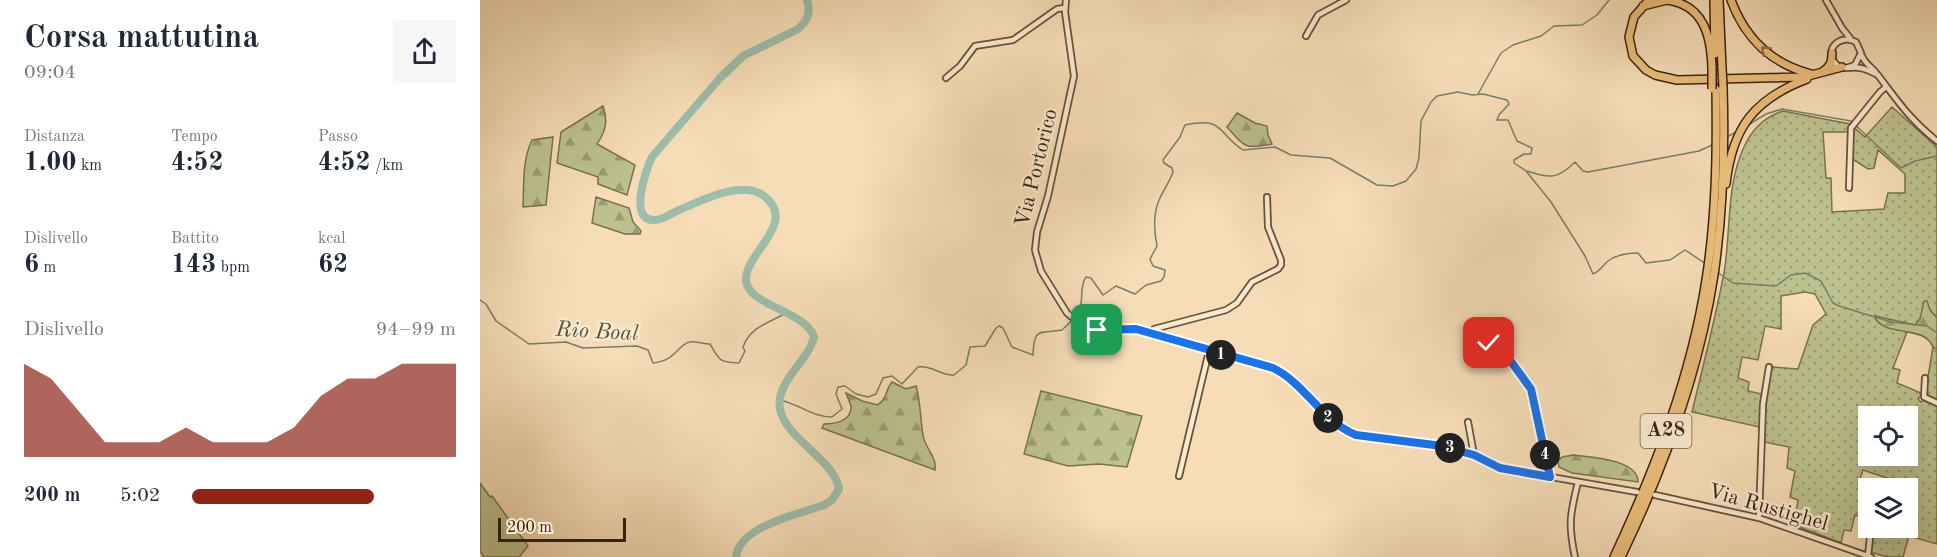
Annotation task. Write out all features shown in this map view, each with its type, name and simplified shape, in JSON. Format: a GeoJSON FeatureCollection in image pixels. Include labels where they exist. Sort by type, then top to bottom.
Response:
{"type":"FeatureCollection","features":[{"type":"Feature","properties":{"kind":"highway"},"geometry":{"type":"LineString","coordinates":[[1716,68],[1702,21],[1685,4],[1667,0],[1646,3],[1634,17],[1629,37],[1633,56],[1655,75],[1677,80],[1816,75],[1844,68]]}},
{"type":"Feature","properties":{"kind":"highway","name":"A28"},"geometry":{"type":"LineString","coordinates":[[1621,557],[1645,507],[1681,412],[1700,341],[1721,214],[1720,135],[1713,0]]}},
{"type":"Feature","properties":{"kind":"highway","name":"A28"},"geometry":{"type":"LineString","coordinates":[[1716,68],[1719,0]]}},
{"type":"Feature","properties":{"kind":"highway"},"geometry":{"type":"LineString","coordinates":[[1731,0],[1748,33],[1768,54],[1797,70],[1816,75]]}},
{"type":"Feature","properties":{"kind":"highway"},"geometry":{"type":"LineString","coordinates":[[1715,250],[1723,226],[1728,172],[1738,137],[1747,121],[1767,99],[1829,68],[1832,53]]}},
{"type":"Feature","properties":{"kind":"highway","name":"A28"},"geometry":{"type":"LineString","coordinates":[[1717,88],[1716,115],[1720,135]]}},
{"type":"Feature","properties":{"kind":"highway","name":"A28"},"geometry":{"type":"LineString","coordinates":[[1614,557],[1639,504],[1673,410],[1709,282]]}},
{"type":"Feature","properties":{"kind":"street"},"geometry":{"type":"LineString","coordinates":[[946,78],[960,66],[975,46],[1013,40],[1058,9],[1064,8],[1066,0]]}},
{"type":"Feature","properties":{"kind":"street"},"geometry":{"type":"LineString","coordinates":[[1306,36],[1318,15],[1346,0]]}},
{"type":"Feature","properties":{"kind":"street"},"geometry":{"type":"LineString","coordinates":[[1826,0],[1842,28],[1859,45],[1864,61],[1878,75],[1912,119],[1937,141]]}},
{"type":"Feature","properties":{"kind":"street","name":"Via Portorico"},"geometry":{"type":"LineString","coordinates":[[1064,8],[1074,76],[1048,196],[1037,231],[1035,250],[1041,271],[1074,318],[1097,330],[1136,329],[1149,333]]}},
{"type":"Feature","properties":{"kind":"street"},"geometry":{"type":"LineString","coordinates":[[1842,28],[1842,33],[1832,53],[1835,62],[1844,68],[1857,67],[1878,75]]}},
{"type":"Feature","properties":{"kind":"street"},"geometry":{"type":"LineString","coordinates":[[1836,43],[1844,39],[1852,40]]}},
{"type":"Feature","properties":{"kind":"street"},"geometry":{"type":"LineString","coordinates":[[1844,68],[1855,65],[1861,54]]}},
{"type":"Feature","properties":{"kind":"street"},"geometry":{"type":"LineString","coordinates":[[1849,188],[1851,128],[1886,87]]}},
{"type":"Feature","properties":{"kind":"street"},"geometry":{"type":"LineString","coordinates":[[1149,333],[1154,329],[1227,310],[1237,303],[1252,282],[1278,269],[1281,260],[1268,227],[1267,197]]}},
{"type":"Feature","properties":{"kind":"street"},"geometry":{"type":"LineString","coordinates":[[1149,333],[1273,368],[1284,374],[1329,420],[1350,433],[1369,438],[1442,446],[1474,455],[1500,468],[1637,492]]}},
{"type":"Feature","properties":{"kind":"street"},"geometry":{"type":"LineString","coordinates":[[1489,343],[1504,352],[1531,389],[1550,477]]}},
{"type":"Feature","properties":{"kind":"street"},"geometry":{"type":"LineString","coordinates":[[1179,476],[1209,351]]}},
{"type":"Feature","properties":{"kind":"street"},"geometry":{"type":"LineString","coordinates":[[1759,518],[1763,415],[1768,367]]}},
{"type":"Feature","properties":{"kind":"street"},"geometry":{"type":"LineString","coordinates":[[1925,378],[1923,397],[1937,403]]}},
{"type":"Feature","properties":{"kind":"street"},"geometry":{"type":"LineString","coordinates":[[1468,422],[1474,455]]}},
{"type":"Feature","properties":{"kind":"street"},"geometry":{"type":"LineString","coordinates":[[1575,557],[1570,533],[1570,518],[1578,482]]}},
{"type":"Feature","properties":{"kind":"street","name":"Via Rustighel"},"geometry":{"type":"LineString","coordinates":[[1655,495],[1759,518],[1869,556]]}},
{"type":"Feature","properties":{"kind":"street"},"geometry":{"type":"LineString","coordinates":[[1869,556],[1870,538]]}},
{"type":"Feature","properties":{"kind":"green space"},"geometry":{"type":"Polygon","coordinates":[[[603,106],[605,126],[597,144],[635,165],[627,195],[598,184],[598,177],[557,163],[561,132],[603,106]]]}},
{"type":"Feature","properties":{"kind":"green space"},"geometry":{"type":"Polygon","coordinates":[[[1892,107],[1937,147],[1937,400],[1925,395],[1933,347],[1926,338],[1907,332],[1893,368],[1900,370],[1897,383],[1919,392],[1921,395],[1918,399],[1921,402],[1924,400],[1937,405],[1937,544],[1916,538],[1918,538],[1918,478],[1887,478],[1863,470],[1860,478],[1858,478],[1858,516],[1855,515],[1851,531],[1844,530],[1841,543],[1794,525],[1798,500],[1790,497],[1795,471],[1787,468],[1789,447],[1764,442],[1764,428],[1692,412],[1724,273],[1734,177],[1744,147],[1759,124],[1783,111],[1850,124],[1865,137],[1892,107]],[[1823,132],[1826,178],[1831,178],[1832,212],[1884,209],[1888,193],[1905,193],[1905,174],[1878,150],[1874,168],[1868,169],[1851,158],[1852,132],[1823,132]],[[1805,292],[1781,296],[1781,329],[1765,326],[1758,360],[1742,357],[1738,378],[1749,382],[1748,391],[1766,395],[1770,369],[1773,367],[1798,369],[1813,325],[1826,314],[1815,294],[1805,292]]]}},
{"type":"Feature","properties":{"kind":"green space"},"geometry":{"type":"Polygon","coordinates":[[[1237,113],[1255,123],[1267,126],[1272,144],[1250,146],[1242,143],[1227,127],[1237,113]]]}},
{"type":"Feature","properties":{"kind":"green space"},"geometry":{"type":"Polygon","coordinates":[[[553,137],[546,205],[523,207],[525,164],[532,140],[553,137]]]}},
{"type":"Feature","properties":{"kind":"green space"},"geometry":{"type":"Polygon","coordinates":[[[596,197],[629,208],[633,222],[641,231],[640,234],[625,234],[592,223],[596,197]]]}},
{"type":"Feature","properties":{"kind":"green space"},"geometry":{"type":"Polygon","coordinates":[[[1924,301],[1927,301],[1930,310],[1937,318],[1937,349],[1922,336],[1888,328],[1875,318],[1875,316],[1915,325],[1920,319],[1924,301]]]}},
{"type":"Feature","properties":{"kind":"green space"},"geometry":{"type":"Polygon","coordinates":[[[892,382],[906,389],[916,386],[923,435],[934,461],[935,470],[822,428],[824,424],[838,422],[849,415],[851,406],[846,393],[877,405],[885,397],[892,382]]]}},
{"type":"Feature","properties":{"kind":"green space"},"geometry":{"type":"Polygon","coordinates":[[[1041,391],[1142,416],[1127,467],[1099,464],[1068,466],[1024,454],[1041,391]]]}},
{"type":"Feature","properties":{"kind":"green space"},"geometry":{"type":"Polygon","coordinates":[[[1573,455],[1601,458],[1622,464],[1636,474],[1638,482],[1572,473],[1559,467],[1558,461],[1562,457],[1573,455]]]}},
{"type":"Feature","properties":{"kind":"green space"},"geometry":{"type":"Polygon","coordinates":[[[480,483],[528,546],[519,557],[484,557],[480,551],[480,483]]]}},
{"type":"Feature","properties":{"kind":"green space"},"geometry":{"type":"Polygon","coordinates":[[[1872,538],[1908,538],[1903,557],[1887,557],[1871,552],[1872,538]]]}},
{"type":"Feature","properties":{"kind":"waterway"},"geometry":{"type":"LineString","coordinates":[[736,557],[740,546],[759,529],[786,517],[824,505],[832,500],[839,489],[835,477],[827,466],[794,434],[780,411],[783,389],[807,353],[814,337],[809,328],[800,321],[757,297],[749,290],[746,281],[748,270],[773,227],[776,217],[773,206],[764,196],[755,191],[745,190],[722,193],[654,220],[646,218],[642,212],[641,193],[652,157],[720,78],[743,56],[801,26],[809,13],[807,0]]}},
{"type":"Feature","properties":{"kind":"waterway"},"geometry":{"type":"LineString","coordinates":[[1478,94],[1501,53],[1513,45],[1541,36],[1554,26],[1582,25],[1597,15],[1609,0]]}},
{"type":"Feature","properties":{"kind":"waterway"},"geometry":{"type":"LineString","coordinates":[[780,400],[818,415],[832,417],[842,409],[836,394],[838,387],[845,386],[856,394],[868,397],[876,394],[883,378],[892,376],[902,384],[918,367],[954,375],[966,365],[970,347],[985,346],[999,326],[1003,328],[1012,347],[1033,355],[1037,335],[1062,330],[1078,314],[1086,277],[1091,278],[1103,295],[1116,286],[1135,294],[1146,285],[1161,281],[1165,270],[1153,266],[1150,259],[1157,246],[1156,209],[1173,172],[1163,160],[1180,137],[1185,125],[1198,123],[1214,125],[1243,150],[1275,147],[1291,155],[1330,158],[1377,185],[1393,186],[1406,181],[1416,169],[1419,158],[1421,121],[1431,102],[1437,96],[1458,92],[1472,95],[1483,94],[1507,100],[1509,104],[1497,120],[1508,120],[1517,141],[1532,148],[1531,154],[1524,154],[1514,160],[1514,163],[1526,171],[1551,202],[1585,256],[1593,274],[1611,259],[1631,253],[1638,253],[1646,263],[1670,260],[1685,250],[1706,264]]}},
{"type":"Feature","properties":{"kind":"waterway"},"geometry":{"type":"LineString","coordinates":[[1748,125],[1766,114],[1782,109],[1851,121],[1901,168],[1915,161],[1937,156]]}},
{"type":"Feature","properties":{"kind":"waterway"},"geometry":{"type":"LineString","coordinates":[[1727,137],[1736,132]]}},
{"type":"Feature","properties":{"kind":"waterway"},"geometry":{"type":"LineString","coordinates":[[1527,171],[1553,176],[1564,172],[1575,162],[1583,171],[1588,172],[1699,151],[1712,145]]}},
{"type":"Feature","properties":{"kind":"waterway"},"geometry":{"type":"LineString","coordinates":[[1717,272],[1733,283],[1776,286],[1791,275],[1805,273],[1821,281],[1833,303],[1839,306],[1891,322],[1927,326],[1937,333]]}},
{"type":"Feature","properties":{"kind":"waterway","name":"Rio Boal"},"geometry":{"type":"LineString","coordinates":[[480,300],[486,304],[496,321],[529,344],[566,342],[583,348],[637,346],[648,350],[653,363],[667,359],[683,345],[692,342],[710,344],[721,360],[739,363],[745,351],[743,347],[750,335],[761,326],[786,313]]}},
{"type":"Feature","properties":{"kind":"route"},"geometry":{"type":"LineString","coordinates":[[1097,330],[1136,329],[1273,368],[1296,384],[1329,420],[1356,435],[1442,446],[1474,455],[1500,468],[1550,477],[1531,389],[1504,352],[1489,343]]}}]}
